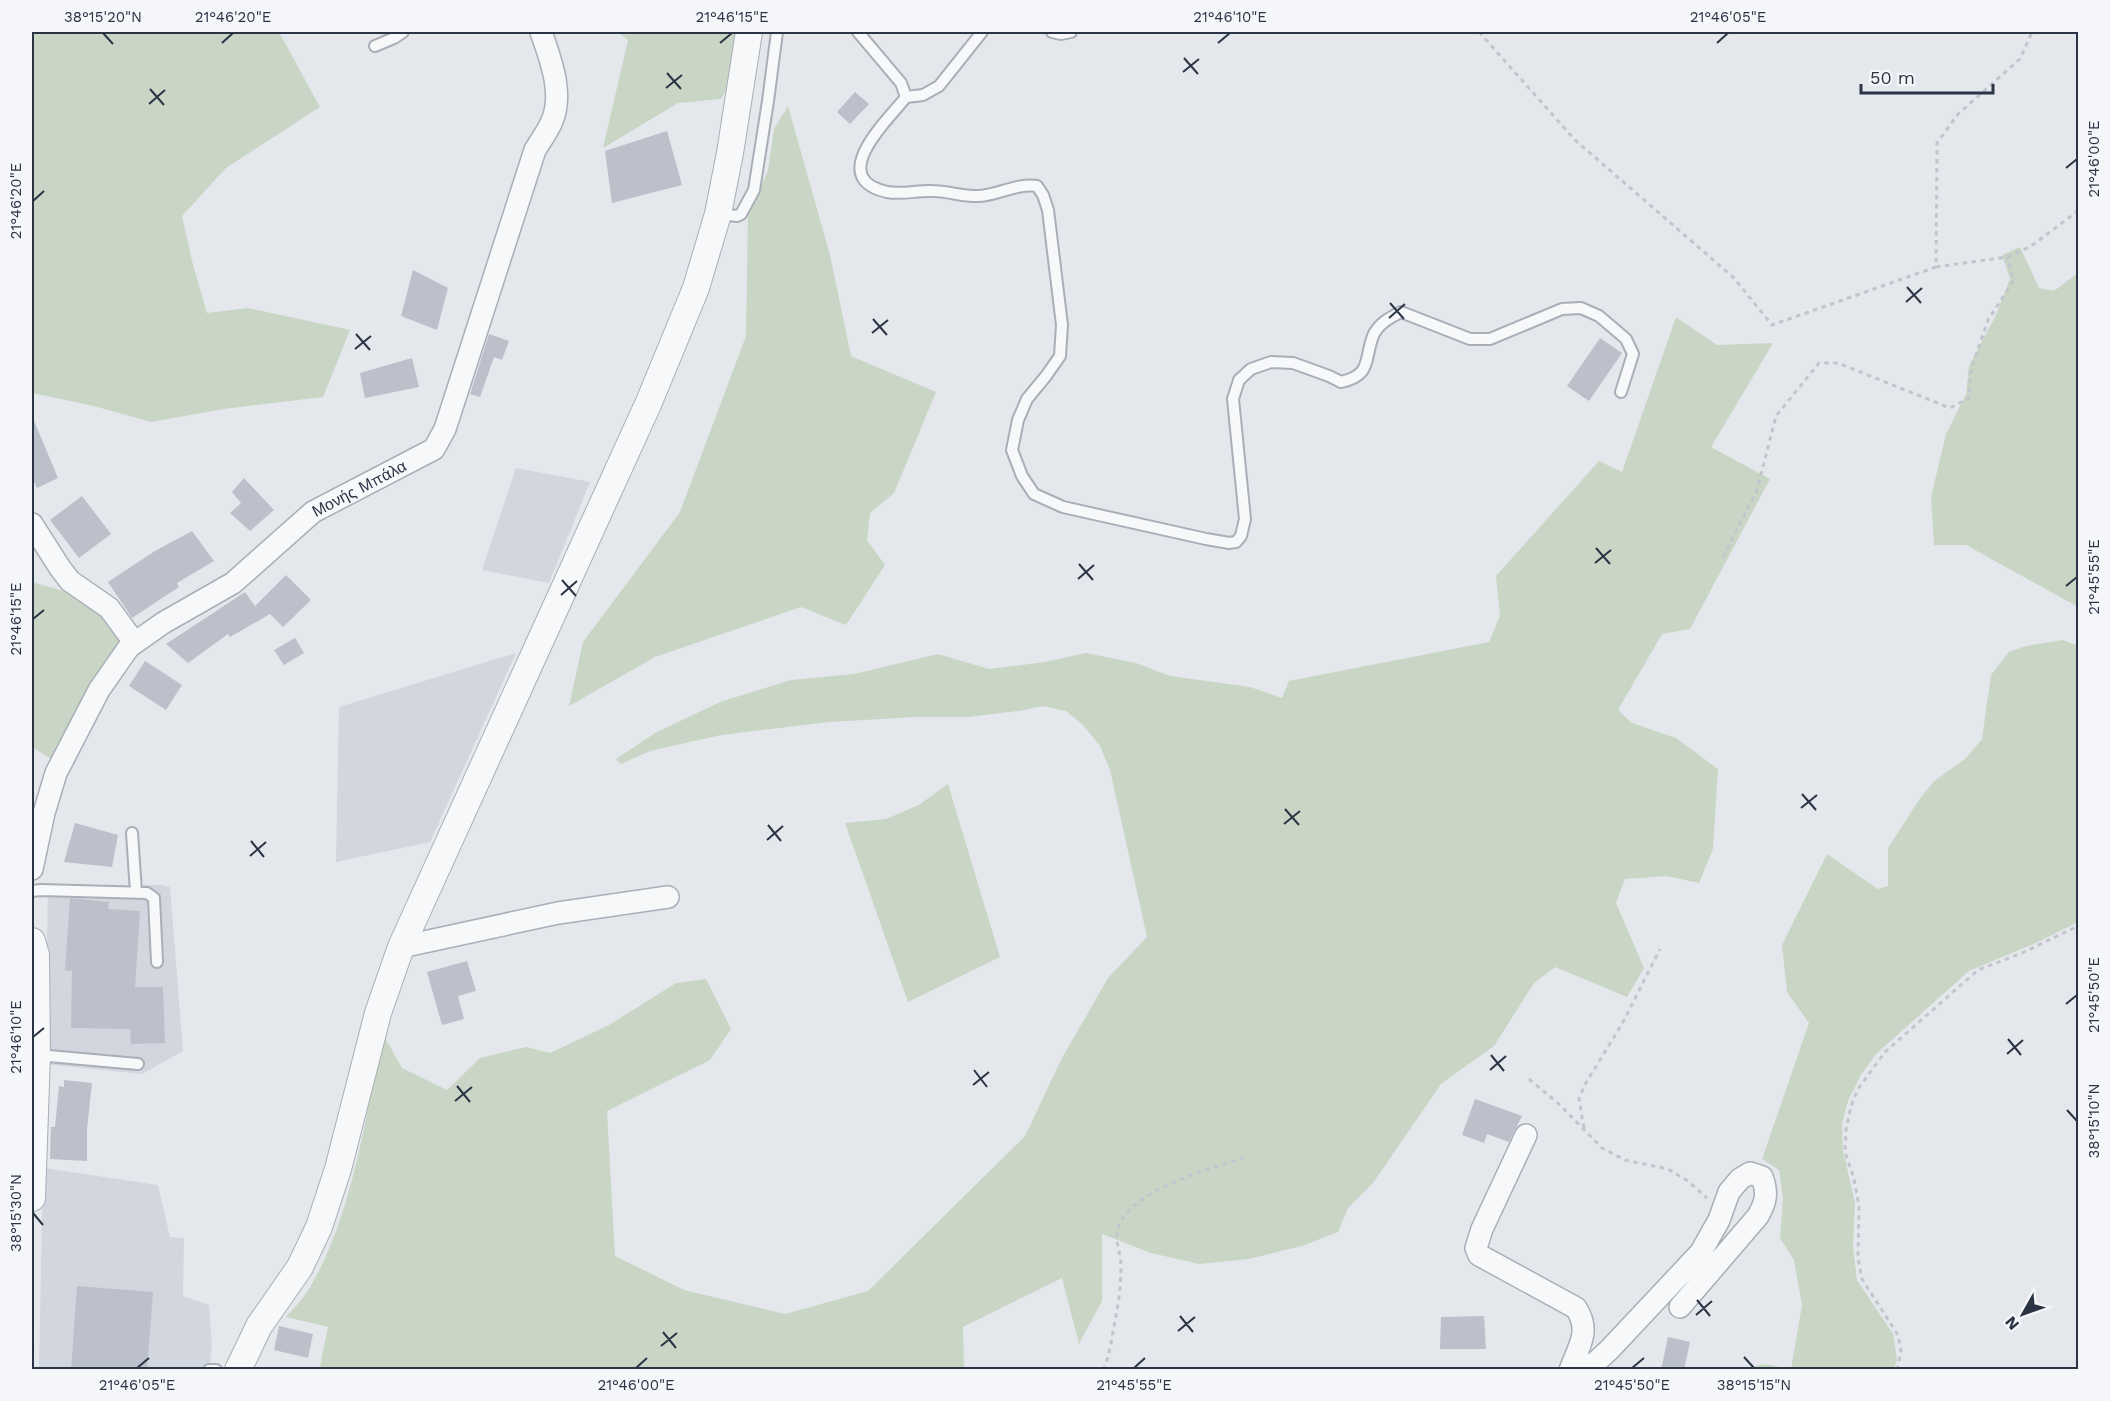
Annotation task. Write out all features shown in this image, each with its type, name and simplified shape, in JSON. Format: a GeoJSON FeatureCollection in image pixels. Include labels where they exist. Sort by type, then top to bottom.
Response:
{"type":"FeatureCollection","features":[{"type":"Feature","properties":{"kind":"street","name":"Μονής Μπάλα"},"geometry":{"type":"LineString","coordinates":[[32,869],[50,788],[64,755],[104,684],[121,657],[134,642],[163,622],[233,583],[313,512],[434,449],[445,429],[535,150],[553,119],[556,93],[554,71],[541,32]]}},
{"type":"Feature","properties":{"kind":"street"},"geometry":{"type":"LineString","coordinates":[[238,1370],[259,1326],[300,1267],[319,1227],[338,1169],[375,1023],[401,947],[653,392],[696,288],[718,214],[749,32]]}},
{"type":"Feature","properties":{"kind":"street"},"geometry":{"type":"LineString","coordinates":[[32,524],[70,581],[109,608],[134,642]]}},
{"type":"Feature","properties":{"kind":"street"},"geometry":{"type":"LineString","coordinates":[[401,947],[558,913],[668,897]]}},
{"type":"Feature","properties":{"kind":"street"},"geometry":{"type":"LineString","coordinates":[[32,941],[36,955],[37,1055],[32,1198]]}},
{"type":"Feature","properties":{"kind":"street"},"geometry":{"type":"LineString","coordinates":[[1526,1136],[1482,1229],[1476,1248],[1479,1255],[1576,1308],[1583,1319],[1584,1331],[1570,1370]]}},
{"type":"Feature","properties":{"kind":"street"},"geometry":{"type":"LineString","coordinates":[[1575,1370],[1594,1363],[1610,1349],[1701,1252],[1719,1220],[1729,1192],[1740,1179],[1750,1173],[1762,1177],[1767,1190],[1758,1216],[1680,1307]]}},
{"type":"Feature","properties":{"kind":"lane"},"geometry":{"type":"LineString","coordinates":[[375,46],[403,32]]}},
{"type":"Feature","properties":{"kind":"lane"},"geometry":{"type":"LineString","coordinates":[[718,214],[737,216],[741,214],[754,190],[777,32]]}},
{"type":"Feature","properties":{"kind":"lane"},"geometry":{"type":"LineString","coordinates":[[858,32],[901,83],[906,97]]}},
{"type":"Feature","properties":{"kind":"lane"},"geometry":{"type":"LineString","coordinates":[[982,32],[939,86],[923,95],[906,97],[880,126],[862,154],[861,171],[868,182],[877,188],[892,192],[932,191],[976,196],[1026,185],[1037,186],[1043,195],[1048,210],[1062,325],[1060,356],[1027,399],[1018,420],[1012,450],[1022,476],[1034,494],[1064,507],[1206,539],[1236,542],[1241,536],[1245,519],[1233,399],[1239,380],[1251,369],[1271,362],[1293,363],[1341,382],[1353,380],[1365,370],[1373,336],[1379,327],[1386,320],[1401,312],[1470,339],[1490,339],[1562,309],[1581,308],[1599,316],[1626,339],[1633,354],[1621,392]]}},
{"type":"Feature","properties":{"kind":"lane"},"geometry":{"type":"LineString","coordinates":[[1052,32],[1061,34],[1071,32]]}},
{"type":"Feature","properties":{"kind":"lane"},"geometry":{"type":"LineString","coordinates":[[132,833],[136,892]]}},
{"type":"Feature","properties":{"kind":"lane"},"geometry":{"type":"LineString","coordinates":[[32,891],[136,892],[147,893],[154,897],[156,962]]}},
{"type":"Feature","properties":{"kind":"lane"},"geometry":{"type":"LineString","coordinates":[[37,1055],[138,1064]]}},
{"type":"Feature","properties":{"kind":"lane"},"geometry":{"type":"LineString","coordinates":[[209,1370],[216,1370]]}},
{"type":"Feature","properties":{"kind":"path"},"geometry":{"type":"LineString","coordinates":[[1479,32],[1575,140],[1734,278],[1772,325],[1936,267],[2007,257],[2030,247],[2079,211]]}},
{"type":"Feature","properties":{"kind":"path"},"geometry":{"type":"LineString","coordinates":[[1936,267],[1937,143],[1958,114],[2020,59],[2031,32]]}},
{"type":"Feature","properties":{"kind":"path"},"geometry":{"type":"LineString","coordinates":[[1723,557],[1757,490],[1776,416],[1819,363],[1838,363],[1950,408],[1969,398],[1971,370],[1988,320],[2014,280],[2007,257]]}},
{"type":"Feature","properties":{"kind":"path"},"geometry":{"type":"LineString","coordinates":[[1897,1370],[1900,1352],[1898,1335],[1862,1279],[1858,1258],[1859,1206],[1854,1179],[1845,1152],[1846,1130],[1851,1106],[1858,1089],[1885,1052],[1978,970],[2022,953],[2079,926]]}},
{"type":"Feature","properties":{"kind":"path"},"geometry":{"type":"LineString","coordinates":[[1585,1130],[1581,1119],[1579,1099],[1584,1086],[1622,1024],[1659,949]]}},
{"type":"Feature","properties":{"kind":"path"},"geometry":{"type":"LineString","coordinates":[[1529,1079],[1560,1105],[1602,1148],[1625,1160],[1668,1169],[1688,1180],[1716,1210],[1719,1220]]}},
{"type":"Feature","properties":{"kind":"path"},"geometry":{"type":"LineString","coordinates":[[1102,1370],[1108,1359],[1117,1308],[1122,1265],[1117,1234],[1124,1215],[1145,1196],[1194,1175],[1246,1157]]}},
{"type":"Feature","properties":{"kind":"shaded area"},"geometry":{"type":"Polygon","coordinates":[[[516,468],[590,482],[549,583],[482,570],[516,468]]]}},
{"type":"Feature","properties":{"kind":"shaded area"},"geometry":{"type":"Polygon","coordinates":[[[516,653],[430,842],[336,862],[339,707],[516,653]]]}},
{"type":"Feature","properties":{"kind":"shaded area"},"geometry":{"type":"Polygon","coordinates":[[[161,885],[170,887],[183,1051],[142,1074],[45,1064],[48,886],[161,885]]]}},
{"type":"Feature","properties":{"kind":"shaded area"},"geometry":{"type":"Polygon","coordinates":[[[43,1168],[158,1185],[170,1237],[184,1238],[183,1296],[209,1305],[212,1347],[209,1369],[39,1370],[43,1168]]]}},
{"type":"Feature","properties":{"kind":"green space"},"geometry":{"type":"Polygon","coordinates":[[[32,32],[279,32],[320,107],[226,168],[182,216],[207,313],[248,308],[350,330],[323,397],[224,409],[151,422],[94,406],[32,393],[32,32]]]}},
{"type":"Feature","properties":{"kind":"green space"},"geometry":{"type":"Polygon","coordinates":[[[618,32],[741,32],[735,75],[721,99],[678,103],[603,148],[628,40],[618,32]]]}},
{"type":"Feature","properties":{"kind":"green space"},"geometry":{"type":"Polygon","coordinates":[[[788,106],[830,255],[851,356],[936,392],[894,493],[870,513],[867,540],[885,565],[846,625],[801,607],[655,657],[569,706],[583,642],[680,512],[746,336],[748,213],[768,171],[774,129],[788,106]]]}},
{"type":"Feature","properties":{"kind":"green space"},"geometry":{"type":"Polygon","coordinates":[[[2020,247],[2039,288],[2054,291],[2078,273],[2078,607],[1966,545],[1934,545],[1931,497],[1946,434],[1966,394],[1969,366],[1996,315],[2010,279],[2002,255],[2020,247]]]}},
{"type":"Feature","properties":{"kind":"green space"},"geometry":{"type":"Polygon","coordinates":[[[1676,317],[1717,345],[1773,343],[1711,447],[1770,479],[1690,629],[1662,634],[1618,710],[1632,723],[1676,738],[1718,769],[1713,849],[1699,883],[1666,876],[1625,879],[1616,903],[1644,968],[1627,997],[1555,967],[1534,983],[1494,1046],[1441,1084],[1373,1183],[1348,1208],[1338,1232],[1302,1246],[1249,1259],[1199,1264],[1151,1253],[1102,1234],[1102,1301],[1079,1344],[1062,1278],[963,1327],[964,1369],[327,1369],[320,1366],[328,1327],[286,1317],[309,1289],[337,1230],[356,1165],[383,1034],[402,1068],[447,1090],[480,1058],[526,1047],[550,1053],[609,1025],[676,983],[706,979],[731,1029],[710,1060],[607,1111],[615,1256],[684,1290],[785,1314],[868,1291],[1025,1136],[1062,1058],[1108,978],[1147,937],[1110,770],[1100,746],[1083,725],[1066,711],[1043,706],[968,717],[915,717],[830,722],[721,735],[650,751],[621,764],[616,759],[655,733],[720,702],[791,680],[854,674],[938,654],[989,669],[1045,662],[1086,653],[1136,663],[1170,676],[1250,687],[1282,698],[1289,681],[1489,642],[1500,616],[1496,576],[1599,461],[1622,472],[1676,317]]]}},
{"type":"Feature","properties":{"kind":"green space"},"geometry":{"type":"Polygon","coordinates":[[[32,582],[81,596],[95,604],[126,641],[53,760],[32,747],[32,582]]]}},
{"type":"Feature","properties":{"kind":"green space"},"geometry":{"type":"Polygon","coordinates":[[[2063,640],[2078,646],[2078,922],[2036,943],[1969,971],[1876,1054],[1861,1075],[1848,1101],[1842,1123],[1843,1150],[1855,1203],[1853,1247],[1857,1280],[1893,1334],[1897,1360],[1894,1369],[1791,1369],[1802,1305],[1794,1260],[1780,1238],[1783,1198],[1779,1170],[1762,1159],[1809,1023],[1787,992],[1782,945],[1827,854],[1878,889],[1888,886],[1888,848],[1934,781],[1965,759],[1982,739],[1991,675],[2009,652],[2026,646],[2063,640]]]}},
{"type":"Feature","properties":{"kind":"green space"},"geometry":{"type":"Polygon","coordinates":[[[948,784],[1000,957],[908,1002],[845,823],[886,819],[919,805],[948,784]]]}},
{"type":"Feature","properties":{"kind":"green space"},"geometry":{"type":"Polygon","coordinates":[[[1765,1364],[1791,1369],[1742,1369],[1765,1364]]]}},
{"type":"Feature","properties":{"kind":"building"},"geometry":{"type":"Polygon","coordinates":[[[855,92],[869,104],[850,124],[837,112],[855,92]]]}},
{"type":"Feature","properties":{"kind":"building"},"geometry":{"type":"Polygon","coordinates":[[[667,131],[682,185],[612,203],[605,151],[667,131]]]}},
{"type":"Feature","properties":{"kind":"building"},"geometry":{"type":"Polygon","coordinates":[[[413,270],[448,288],[437,330],[401,316],[413,270]]]}},
{"type":"Feature","properties":{"kind":"building"},"geometry":{"type":"Polygon","coordinates":[[[489,334],[509,341],[502,360],[494,357],[480,397],[470,394],[489,334]]]}},
{"type":"Feature","properties":{"kind":"building"},"geometry":{"type":"Polygon","coordinates":[[[1600,338],[1622,353],[1589,401],[1567,386],[1600,338]]]}},
{"type":"Feature","properties":{"kind":"building"},"geometry":{"type":"Polygon","coordinates":[[[412,358],[419,387],[365,398],[360,373],[412,358]]]}},
{"type":"Feature","properties":{"kind":"building"},"geometry":{"type":"Polygon","coordinates":[[[32,416],[58,478],[37,488],[32,477],[32,416]]]}},
{"type":"Feature","properties":{"kind":"building"},"geometry":{"type":"Polygon","coordinates":[[[244,478],[274,510],[250,531],[230,513],[241,503],[232,492],[244,478]]]}},
{"type":"Feature","properties":{"kind":"building"},"geometry":{"type":"Polygon","coordinates":[[[82,496],[111,534],[79,558],[50,520],[82,496]]]}},
{"type":"Feature","properties":{"kind":"building"},"geometry":{"type":"Polygon","coordinates":[[[192,531],[214,561],[177,583],[179,587],[132,618],[108,582],[155,551],[192,531]]]}},
{"type":"Feature","properties":{"kind":"building"},"geometry":{"type":"Polygon","coordinates":[[[286,575],[311,600],[283,627],[270,614],[230,637],[228,634],[188,663],[166,644],[245,592],[255,606],[286,575]]]}},
{"type":"Feature","properties":{"kind":"building"},"geometry":{"type":"Polygon","coordinates":[[[295,638],[304,653],[284,665],[274,650],[295,638]]]}},
{"type":"Feature","properties":{"kind":"building"},"geometry":{"type":"Polygon","coordinates":[[[145,661],[182,685],[166,710],[129,686],[145,661]]]}},
{"type":"Feature","properties":{"kind":"building"},"geometry":{"type":"Polygon","coordinates":[[[75,823],[118,835],[112,867],[64,862],[75,823]]]}},
{"type":"Feature","properties":{"kind":"building"},"geometry":{"type":"Polygon","coordinates":[[[70,898],[109,902],[108,909],[140,911],[135,987],[163,987],[165,1043],[131,1044],[130,1029],[71,1028],[72,971],[65,970],[70,898]]]}},
{"type":"Feature","properties":{"kind":"building"},"geometry":{"type":"Polygon","coordinates":[[[467,961],[476,991],[458,996],[464,1019],[442,1025],[427,972],[467,961]]]}},
{"type":"Feature","properties":{"kind":"building"},"geometry":{"type":"Polygon","coordinates":[[[64,1080],[92,1083],[87,1129],[87,1161],[50,1159],[51,1127],[55,1127],[59,1086],[64,1087],[64,1080]]]}},
{"type":"Feature","properties":{"kind":"building"},"geometry":{"type":"Polygon","coordinates":[[[1475,1099],[1522,1116],[1509,1142],[1487,1134],[1484,1143],[1462,1135],[1475,1099]]]}},
{"type":"Feature","properties":{"kind":"building"},"geometry":{"type":"Polygon","coordinates":[[[77,1286],[153,1292],[147,1370],[71,1370],[77,1286]]]}},
{"type":"Feature","properties":{"kind":"building"},"geometry":{"type":"Polygon","coordinates":[[[1484,1316],[1486,1349],[1440,1349],[1441,1317],[1484,1316]]]}},
{"type":"Feature","properties":{"kind":"building"},"geometry":{"type":"Polygon","coordinates":[[[279,1326],[313,1334],[308,1358],[274,1350],[279,1326]]]}},
{"type":"Feature","properties":{"kind":"building"},"geometry":{"type":"Polygon","coordinates":[[[1668,1337],[1690,1342],[1684,1370],[1661,1370],[1668,1337]]]}}]}
